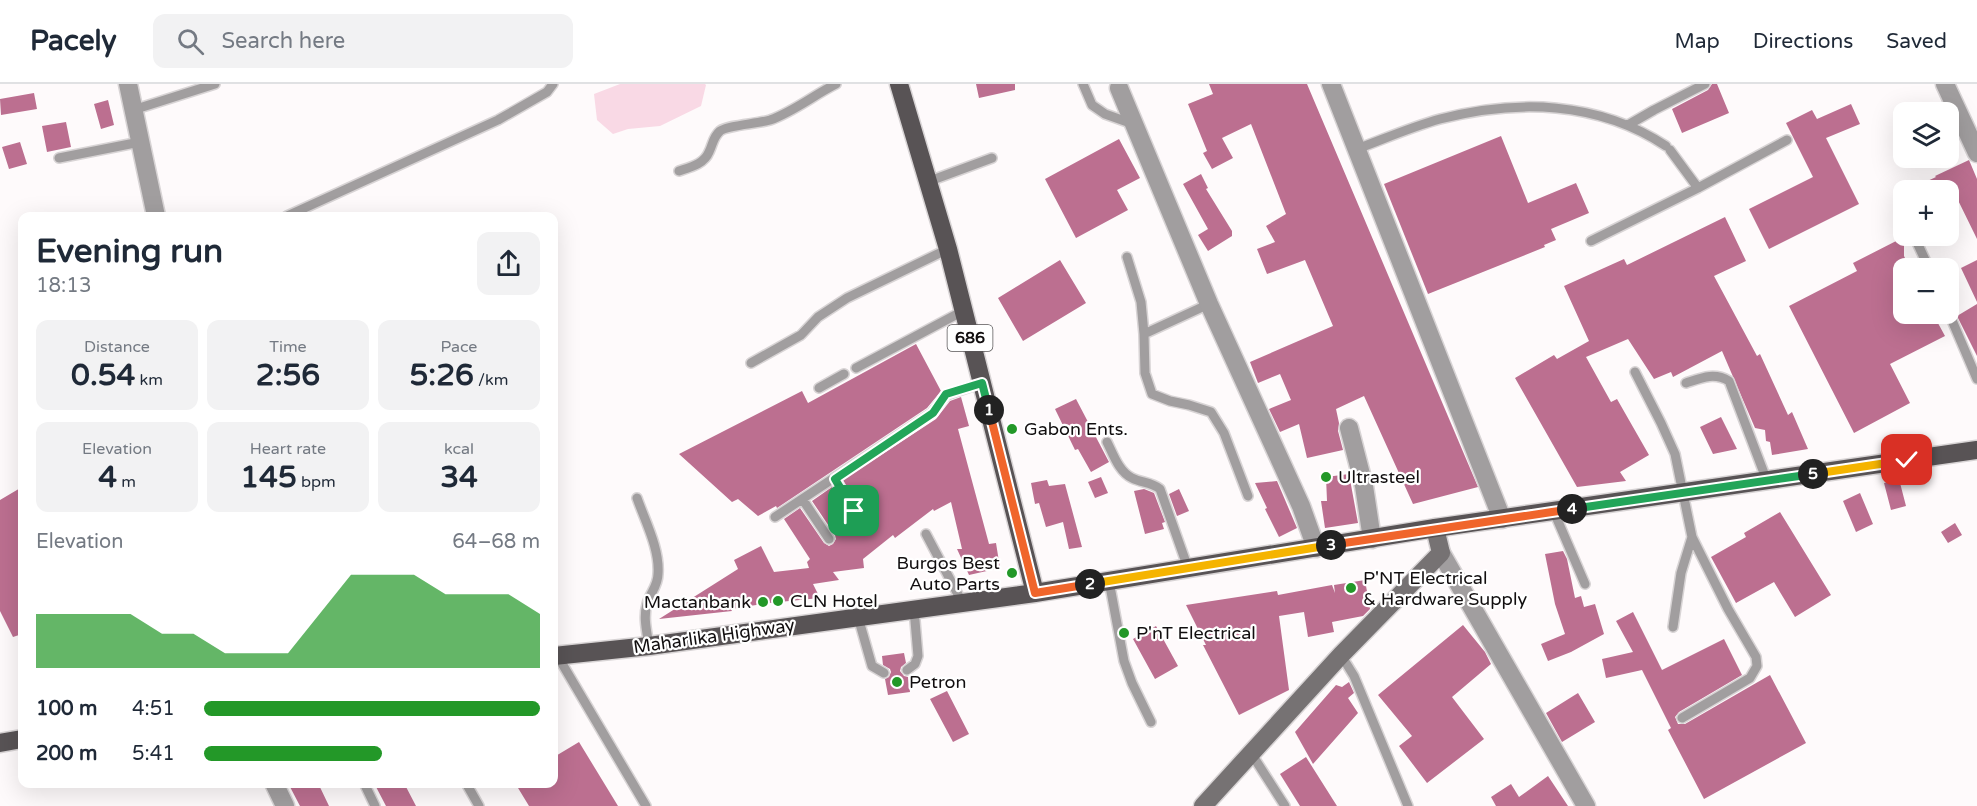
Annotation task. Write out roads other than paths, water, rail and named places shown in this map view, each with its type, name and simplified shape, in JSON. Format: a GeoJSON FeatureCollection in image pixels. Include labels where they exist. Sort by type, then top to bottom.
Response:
{"type":"FeatureCollection","features":[{"type":"Feature","properties":{"kind":"main road","name":"686"},"geometry":{"type":"LineString","coordinates":[[900,84],[948,249],[1035,593]]}},
{"type":"Feature","properties":{"kind":"main road","name":"Maharlika Highway"},"geometry":{"type":"LineString","coordinates":[[558,656],[649,646],[1035,593],[1436,528],[1977,450]]}},
{"type":"Feature","properties":{"kind":"main road"},"geometry":{"type":"LineString","coordinates":[[0,743],[18,740]]}},
{"type":"Feature","properties":{"kind":"street"},"geometry":{"type":"LineString","coordinates":[[128,84],[155,212]]}},
{"type":"Feature","properties":{"kind":"street"},"geometry":{"type":"LineString","coordinates":[[1331,84],[1502,519]]}},
{"type":"Feature","properties":{"kind":"street"},"geometry":{"type":"LineString","coordinates":[[1945,84],[1977,153]]}},
{"type":"Feature","properties":{"kind":"street"},"geometry":{"type":"LineString","coordinates":[[1119,88],[1209,304],[1288,476],[1316,548]]}},
{"type":"Feature","properties":{"kind":"street"},"geometry":{"type":"LineString","coordinates":[[1349,428],[1364,486],[1372,539]]}},
{"type":"Feature","properties":{"kind":"street"},"geometry":{"type":"LineString","coordinates":[[1436,528],[1441,553],[1586,806]]}},
{"type":"Feature","properties":{"kind":"street"},"geometry":{"type":"LineString","coordinates":[[1203,806],[1341,656],[1441,553]]}},
{"type":"Feature","properties":{"kind":"street"},"geometry":{"type":"LineString","coordinates":[[276,788],[285,806]]}},
{"type":"Feature","properties":{"kind":"lane"},"geometry":{"type":"LineString","coordinates":[[133,110],[216,84]]}},
{"type":"Feature","properties":{"kind":"lane"},"geometry":{"type":"LineString","coordinates":[[296,212],[498,120],[548,92],[553,84]]}},
{"type":"Feature","properties":{"kind":"lane"},"geometry":{"type":"LineString","coordinates":[[679,171],[702,163],[709,152],[712,140],[720,131],[730,126],[747,126],[771,120],[836,84]]}},
{"type":"Feature","properties":{"kind":"lane"},"geometry":{"type":"LineString","coordinates":[[1083,84],[1092,105],[1105,114],[1135,125]]}},
{"type":"Feature","properties":{"kind":"lane"},"geometry":{"type":"LineString","coordinates":[[1628,125],[1705,84]]}},
{"type":"Feature","properties":{"kind":"lane"},"geometry":{"type":"LineString","coordinates":[[1358,150],[1411,128],[1440,119],[1527,106],[1549,107],[1589,114],[1628,125],[1668,148],[1698,188]]}},
{"type":"Feature","properties":{"kind":"lane"},"geometry":{"type":"LineString","coordinates":[[1591,241],[1698,188],[1787,140]]}},
{"type":"Feature","properties":{"kind":"lane"},"geometry":{"type":"LineString","coordinates":[[59,158],[140,142]]}},
{"type":"Feature","properties":{"kind":"lane"},"geometry":{"type":"LineString","coordinates":[[927,182],[992,158]]}},
{"type":"Feature","properties":{"kind":"lane"},"geometry":{"type":"LineString","coordinates":[[751,363],[801,335],[818,317],[847,298],[948,249]]}},
{"type":"Feature","properties":{"kind":"lane"},"geometry":{"type":"LineString","coordinates":[[1127,257],[1141,302],[1145,373],[1152,394],[1211,412],[1224,433],[1248,496]]}},
{"type":"Feature","properties":{"kind":"lane"},"geometry":{"type":"LineString","coordinates":[[1144,334],[1209,304]]}},
{"type":"Feature","properties":{"kind":"lane"},"geometry":{"type":"LineString","coordinates":[[856,368],[963,311]]}},
{"type":"Feature","properties":{"kind":"lane"},"geometry":{"type":"LineString","coordinates":[[1954,324],[1977,379]]}},
{"type":"Feature","properties":{"kind":"lane"},"geometry":{"type":"LineString","coordinates":[[1635,372],[1675,454],[1692,537],[1728,609],[1756,657],[1757,666],[1750,678],[1683,717]]}},
{"type":"Feature","properties":{"kind":"lane"},"geometry":{"type":"LineString","coordinates":[[819,388],[844,374]]}},
{"type":"Feature","properties":{"kind":"lane"},"geometry":{"type":"LineString","coordinates":[[1686,383],[1709,376],[1722,377],[1729,381],[1767,481]]}},
{"type":"Feature","properties":{"kind":"lane"},"geometry":{"type":"LineString","coordinates":[[775,517],[933,413],[946,394],[982,383]]}},
{"type":"Feature","properties":{"kind":"lane"},"geometry":{"type":"LineString","coordinates":[[1107,442],[1122,469],[1131,478],[1152,483],[1160,489],[1188,568]]}},
{"type":"Feature","properties":{"kind":"lane"},"geometry":{"type":"LineString","coordinates":[[835,479],[854,511]]}},
{"type":"Feature","properties":{"kind":"lane"},"geometry":{"type":"LineString","coordinates":[[637,498],[657,555],[659,570],[658,584],[647,603],[645,618],[649,646]]}},
{"type":"Feature","properties":{"kind":"lane"},"geometry":{"type":"LineString","coordinates":[[803,500],[830,539]]}},
{"type":"Feature","properties":{"kind":"lane"},"geometry":{"type":"LineString","coordinates":[[1554,512],[1585,584]]}},
{"type":"Feature","properties":{"kind":"lane"},"geometry":{"type":"LineString","coordinates":[[926,534],[962,602]]}},
{"type":"Feature","properties":{"kind":"lane"},"geometry":{"type":"LineString","coordinates":[[1673,627],[1681,573],[1692,537]]}},
{"type":"Feature","properties":{"kind":"lane"},"geometry":{"type":"LineString","coordinates":[[1109,581],[1124,661],[1151,722]]}},
{"type":"Feature","properties":{"kind":"lane"},"geometry":{"type":"LineString","coordinates":[[907,670],[915,664],[918,656],[914,609]]}},
{"type":"Feature","properties":{"kind":"lane"},"geometry":{"type":"LineString","coordinates":[[858,617],[872,666],[884,673]]}},
{"type":"Feature","properties":{"kind":"lane"},"geometry":{"type":"LineString","coordinates":[[1341,656],[1354,676],[1408,806]]}},
{"type":"Feature","properties":{"kind":"lane"},"geometry":{"type":"LineString","coordinates":[[558,661],[646,806]]}},
{"type":"Feature","properties":{"kind":"lane"},"geometry":{"type":"LineString","coordinates":[[1251,753],[1285,806]]}},
{"type":"Feature","properties":{"kind":"lane"},"geometry":{"type":"LineString","coordinates":[[366,788],[375,806]]}},
{"type":"Feature","properties":{"kind":"lane"},"geometry":{"type":"LineString","coordinates":[[469,788],[479,806]]}},
{"type":"Feature","properties":{"kind":"place","name":"Gabon Ents."},"geometry":{"type":"Point","coordinates":[1012,429]}},
{"type":"Feature","properties":{"kind":"place","name":"Ultrasteel"},"geometry":{"type":"Point","coordinates":[1326,477]}},
{"type":"Feature","properties":{"kind":"place","name":"Burgos Best Auto Parts"},"geometry":{"type":"Point","coordinates":[1012,573]}},
{"type":"Feature","properties":{"kind":"place","name":"P'NT Electrical & Hardware Supply"},"geometry":{"type":"Point","coordinates":[1351,588]}},
{"type":"Feature","properties":{"kind":"place","name":"CLN Hotel"},"geometry":{"type":"Point","coordinates":[778,601]}},
{"type":"Feature","properties":{"kind":"place","name":"Mactanbank"},"geometry":{"type":"Point","coordinates":[763,602]}},
{"type":"Feature","properties":{"kind":"place","name":"P'nT Electrical"},"geometry":{"type":"Point","coordinates":[1124,633]}},
{"type":"Feature","properties":{"kind":"place","name":"Petron"},"geometry":{"type":"Point","coordinates":[897,682]}}]}
